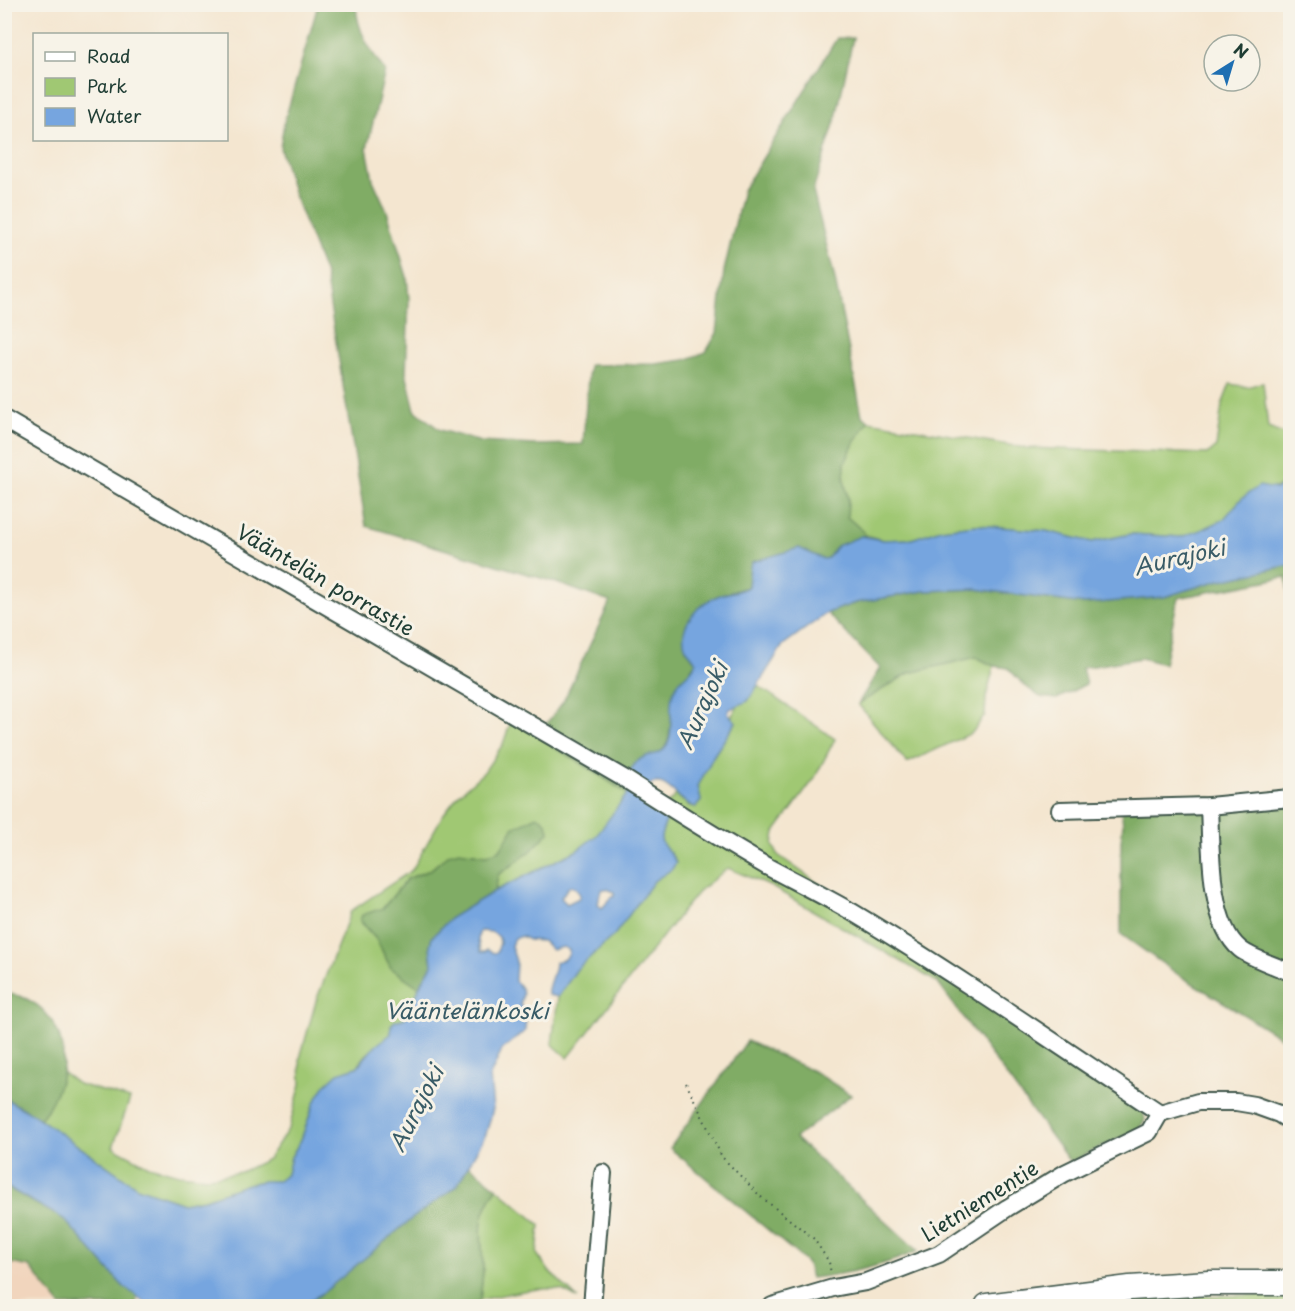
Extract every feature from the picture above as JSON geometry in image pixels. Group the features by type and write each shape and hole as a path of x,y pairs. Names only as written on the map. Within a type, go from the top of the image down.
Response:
{"highway":[{"path":"987,1306 1130,1288 1209,1283 1290,1282"}],"street":[{"name":"Vääntelän porrastie","path":"4,419 625,779 674,811 770,867 804,884 948,971 1160,1113"},
{"path":"1060,810 1209,806 1290,798"},
{"path":"1209,806 1213,890 1229,937 1240,950 1290,972"},
{"path":"1160,1113 1198,1101 1236,1102 1254,1105 1280,1114 1290,1121"},
{"name":"Lietniementie","path":"771,1306 833,1288 866,1282 939,1254 1007,1208 1065,1173 1149,1132 1160,1113"},
{"path":"592,1306 603,1173"}],"path":[{"path":"686,1083 722,1157 760,1196 814,1239 829,1262 833,1288"}],"shaded area":[{"path":"4,1262 30,1267 61,1306 5,1306"}],"green space":[{"path":"318,5 356,5 359,23 369,48 385,71 367,148 373,180 387,211 407,277 409,300 406,373 415,410 440,430 481,442 535,445 583,444 589,365 656,364 685,360 706,352 717,333 724,271 743,190 837,38 853,38 836,118 813,191 834,275 862,416 869,421 855,441 845,463 844,479 848,499 847,517 865,535 837,546 828,558 823,559 799,548 752,562 748,587 717,596 686,649 696,662 690,671 669,739 663,750 651,755 628,794 579,761 554,748 540,732 563,702 610,602 551,581 366,526 325,275 293,192 280,148 284,123"},
{"path":"1263,382 1268,428 1283,434 1290,431 1290,483 1242,498 1223,520 1181,537 1131,534 1092,542 1046,531 977,525 941,529 912,539 883,540 865,535 847,517 845,463 855,441 869,421 1026,448 1207,454 1216,447 1222,405 1230,384 1248,387"},
{"path":"1290,565 1290,606 1286,577 1178,598 1164,664 1141,658 1082,668 1086,684 1057,699 1040,697 1024,685 1008,668 994,666 976,657 909,673 858,704 880,668 827,613 855,603 924,591 976,589 1085,604 1164,597 1216,581"},
{"path":"976,657 994,666 986,697 985,715 972,733 907,763 858,704 909,673"},
{"path":"757,685 835,739 814,779 775,832 773,845 778,855 843,901 950,968 937,982 772,887 728,868 700,890 684,909 568,1058 552,1044 558,997 577,969 615,934 654,881 672,869 676,863 662,842 662,833 667,818 662,809 676,795 689,806 696,807 701,801 698,786 714,755 736,722 731,717 739,704 748,701"},
{"path":"512,718 628,794 598,835 576,851 495,891 498,875 514,864 514,828 500,850 486,855 449,854 430,870 407,879 383,908 362,924 376,939 391,968 419,987 417,995 408,1015 391,1025 391,1034 366,1055 357,1067 348,1070 314,1103 301,1140 291,1157 287,1175 278,1181 248,1184 205,1199 183,1203 137,1187 40,1119 47,1110 62,1072 78,1084 130,1099 113,1147 149,1166 179,1174 209,1177 241,1172 268,1159 289,1128 301,1084 300,1058 316,1001 351,911 412,870 443,815 459,794 484,772 503,744"},
{"path":"1197,795 1262,808 1290,806 1290,1043 1179,975 1121,934 1123,824 1121,807 1192,801"},
{"path":"537,816 546,822 549,832 530,852 498,875 495,891 452,917 432,937 430,945 432,965 419,987 391,968 376,939 360,920 362,915 383,908 407,879 430,870 449,854 459,851 486,855 500,850 513,828"},
{"path":"944,974 1143,1110 1145,1120 1139,1129 1070,1162 937,982"},
{"path":"5,994 19,996 42,1010 58,1032 62,1045 61,1079 54,1098 40,1119 5,1098"},
{"path":"747,1041 815,1072 851,1095 795,1138 918,1251 865,1269 811,1278 807,1264 798,1255 670,1148"},
{"path":"469,1165 497,1188 485,1209 481,1226 483,1271 480,1300 472,1306 312,1306 310,1301 323,1293 410,1220 457,1186"},
{"path":"4,1186 64,1219 123,1286 137,1296 136,1306 61,1306 30,1267 5,1262"},
{"path":"497,1188 540,1225 537,1254 549,1271 578,1299 561,1290 543,1289 520,1291 480,1300 483,1271 481,1226 485,1209"},
{"path":"1290,1295 1290,1304 1072,1306 1176,1296"}],"water":[{"path":"1290,483 1290,565 1216,581 1164,597 1085,604 976,589 924,591 855,603 827,613 783,645 748,701 730,709 728,713 736,722 714,755 698,786 701,801 696,807 684,801 661,783 649,785 667,818 662,833 662,842 676,863 672,869 654,881 615,934 577,969 558,997 548,995 548,988 555,962 565,959 569,950 563,947 552,950 543,941 529,940 521,936 513,940 511,946 516,961 515,981 522,991 520,1004 526,1016 525,1031 502,1050 490,1076 493,1109 486,1134 457,1186 410,1220 323,1293 300,1306 150,1306 123,1286 64,1219 5,1186 4,1098 34,1115 137,1187 183,1203 205,1199 248,1184 278,1181 287,1174 291,1157 301,1140 314,1103 325,1085 338,1073 357,1067 374,1047 391,1034 391,1025 405,1018 411,1011 419,987 432,965 430,945 432,937 452,917 495,891 576,851 597,835 630,790 628,780 633,766 646,756 661,752 667,745 671,732 671,702 674,690 696,662 685,646 685,630 688,622 698,608 712,598 748,587 752,562 799,548 823,559 828,558 837,546 861,536 883,540 912,539 941,529 977,525 1046,531 1092,542 1131,534 1181,537 1223,520 1242,498 1259,486 1276,489","holes":["570,886 576,888 580,895 579,898 567,904 561,898","603,889 614,892 602,908 598,905","480,931 492,932 499,937 497,952 487,950 481,952 478,942"]}],"water label":[{"name":"Aurajoki","path":"1179,556"},
{"name":"Aurajoki","path":"701,705"},
{"name":"Vääntelänkoski","path":"467,1009"},
{"name":"Aurajoki","path":"415,1108"}]}
